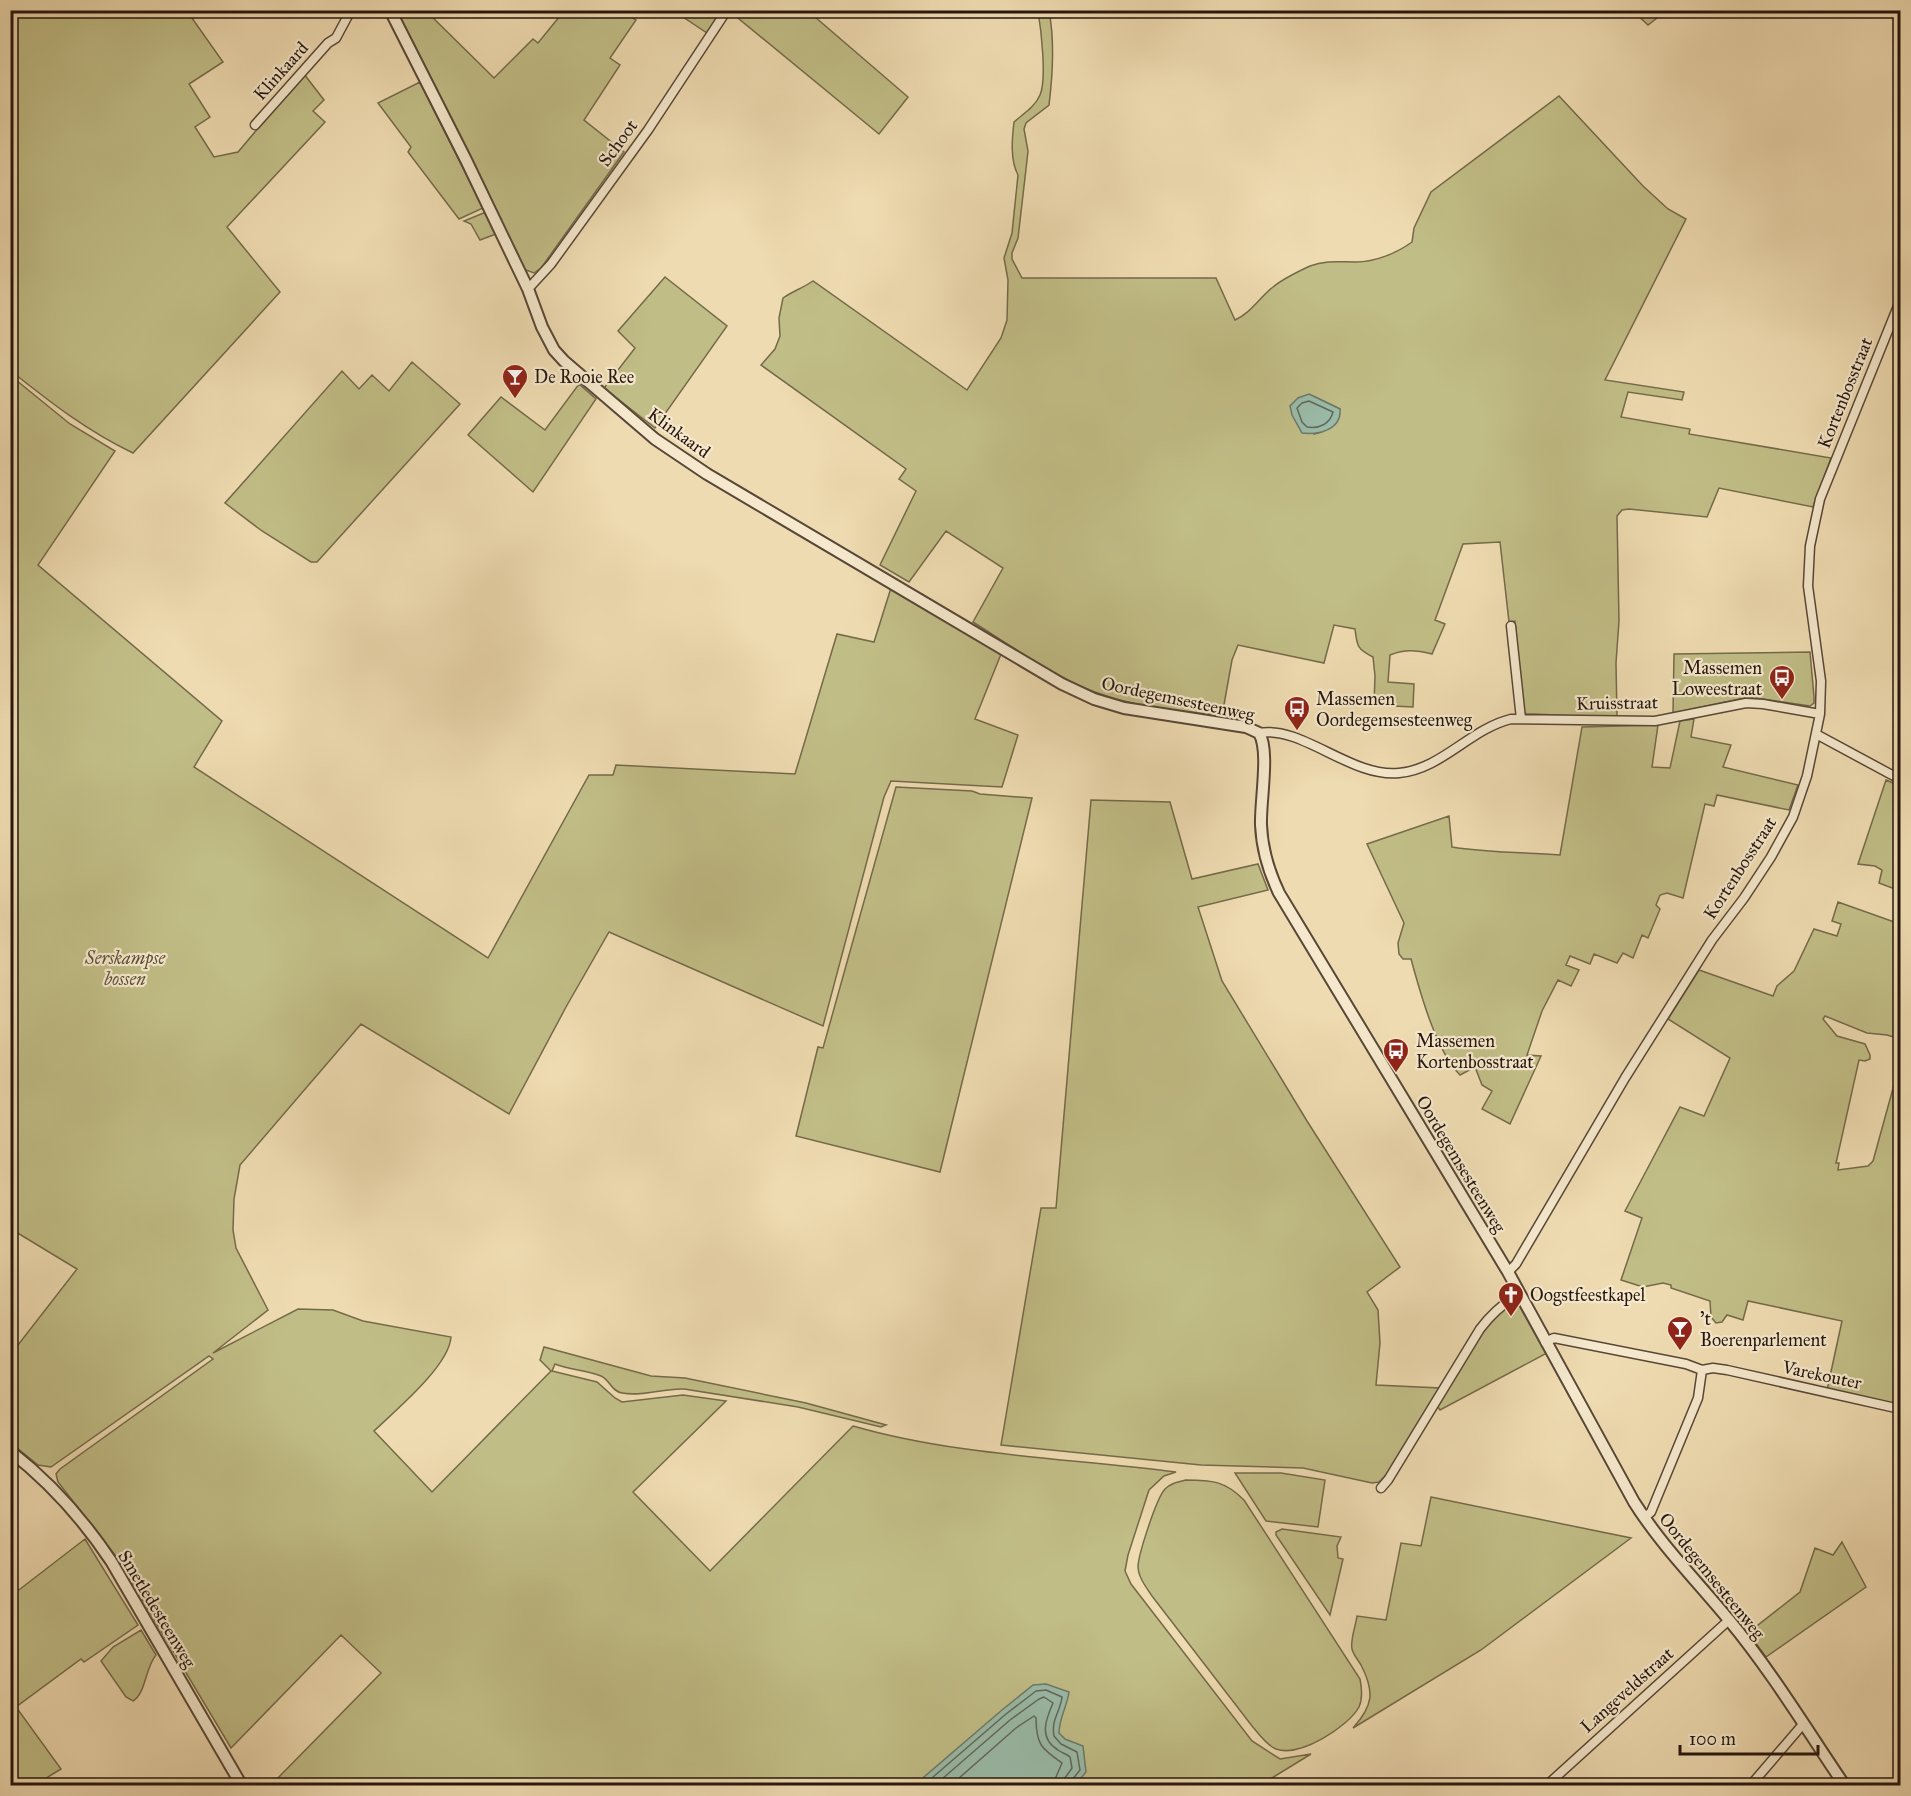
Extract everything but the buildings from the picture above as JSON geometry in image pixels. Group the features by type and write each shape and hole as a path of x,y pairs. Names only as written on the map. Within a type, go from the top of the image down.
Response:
{"street":[{"name":"Klinkaard","path":"255,125 328,43 336,38 351,10"},
{"name":"Klinkaard","path":"390,10 466,160 528,289 549,340 564,361 656,439 707,474 998,645"},
{"name":"Schoot","path":"528,289 551,264 648,130 727,10"},
{"name":"Kortenbosstraat","path":"1508,1272 1516,1264 1625,1078 1712,940 1771,857 1793,817 1808,776 1820,714 1821,681 1808,586 1810,546 1820,499 1900,301"},
{"path":"1511,626 1521,719"},
{"name":"Oordegemsesteenweg","path":"998,645 1062,684 1094,699 1124,708 1246,727 1258,733 1264,748 1261,829 1272,880 1360,1031 1508,1272 1644,1518 1761,1662 1845,1785"},
{"name":"Kruisstraat","path":"1258,733 1274,730 1357,766 1380,773 1399,773 1434,761 1491,725 1511,720 1655,720 1746,704 1762,704 1820,714"},
{"path":"1816,734 1900,778"},
{"path":"1381,1488 1485,1323 1501,1306 1519,1293"},
{"name":"Varekouter","path":"1545,1342 1554,1338 1686,1364 1702,1370 1720,1369 1900,1409"},
{"path":"1644,1518 1651,1512 1698,1398 1702,1370"},
{"name":"Smetledesteenweg","path":"10,1451 70,1506 92,1533 111,1561 242,1785"},
{"name":"Langeveldstraat","path":"1546,1785 1729,1620"},
{"path":"1750,1785 1803,1723"}],"green space":[{"path":"735,10 808,11 908,97 879,134 733,14"},
{"path":"10,11 187,11 223,62 189,84 210,117 195,127 214,157 238,152 304,74 324,100 313,111 325,122 227,227 280,292 133,453 84,426 11,371"},
{"path":"395,11 426,11 494,78 533,39 538,43 564,11 622,11 636,20 610,58 620,65 584,120 624,152 541,268 534,273 523,269"},
{"path":"674,11 721,11 707,33"},
{"path":"1038,11 1049,11 1053,46 1052,69 1049,105 1026,123 1024,129 1028,151 1018,238 1012,253 1012,259 1022,278 1216,278 1235,320 1246,313 1277,284 1310,266 1327,262 1378,259 1412,242 1414,228 1431,192 1559,96 1643,186 1668,209 1686,219 1605,380 1684,392 1682,400 1628,392 1621,417 1690,429 1689,434 1831,458 1813,507 1719,488 1707,517 1622,510 1617,516 1619,621 1616,663 1617,718 1526,714 1524,711 1515,621 1509,622 1500,542 1463,544 1435,620 1445,624 1432,654 1411,651 1390,655 1388,682 1414,684 1413,707 1374,705 1373,657 1359,646 1355,629 1334,625 1324,663 1238,645 1232,660 1222,716 1140,705 1092,691 1046,668 973,622 1003,568 946,531 909,582 880,565 916,491 899,479 906,469 761,365 775,349 780,336 779,318 783,298 813,281 967,390 1001,338 1007,320 1008,280 1004,258 1012,233 1018,175 1013,156 1013,129 1014,122 1035,103 1042,88 1043,54","holes":["1315,397 1340,409 1331,426 1314,434"]},
{"path":"1633,11 1666,11 1648,25"},
{"path":"420,82 483,208 459,219 408,152 411,147 378,103"},
{"path":"486,212 496,234 480,240 471,224 464,221"},
{"path":"665,277 727,326 655,428 604,388 635,348 618,331"},
{"path":"412,362 460,404 317,562 311,562 262,531 225,503 342,371 359,389 372,375 389,391"},
{"name":"Serskampse bossen","path":"11,376 70,424 115,451 38,565 222,721 194,767 488,958 589,775 613,775 616,765 795,774 837,634 874,642 891,588 1001,654 975,719 1018,735 1002,787 891,781 884,797 823,1026 609,932 509,1114 361,1024 240,1165 234,1199 233,1230 236,1248 268,1310 213,1353 298,1309 333,1310 363,1321 451,1337 448,1349 432,1374 374,1431 432,1492 551,1371 540,1360 544,1347 651,1376 685,1378 806,1403 886,1425 881,1427 798,1407 684,1389 638,1394 622,1393 615,1390 601,1376 555,1364 552,1371 597,1382 622,1402 683,1395 726,1401 633,1492 710,1571 853,1426 932,1444 973,1450 1176,1472 1164,1476 1149,1490 1128,1555 1125,1571 1131,1584 1252,1741 1280,1759 1311,1754 1259,1786 271,1785 381,1673 341,1635 231,1748 118,1559 58,1482 56,1474 213,1359 209,1356 51,1467 38,1465 11,1443 11,1354 77,1269 11,1229"},
{"path":"579,384 596,399 533,492 468,435 501,397 545,430"},
{"path":"1810,652 1814,703 1810,706 1749,697 1673,713 1674,654"},
{"path":"1694,719 1691,737 1731,745 1723,767 1798,785 1789,810 1717,795 1714,806 1705,804 1683,898 1667,893 1660,895 1656,905 1660,909 1648,938 1642,935 1633,958 1623,953 1617,963 1594,954 1590,964 1570,956 1566,965 1579,970 1571,986 1558,980 1542,1011 1527,1055 1541,1056 1510,1124 1482,1109 1492,1091 1482,1085 1475,1067 1460,1075 1443,1051 1430,1020 1411,959 1403,959 1399,954 1398,943 1404,923 1367,844 1449,816 1452,847 1560,855 1582,727 1658,725 1652,767 1670,768 1680,721"},
{"path":"1886,780 1900,786 1900,891 1879,883 1882,870 1875,866 1858,864"},
{"path":"896,787 972,791 980,794 1032,798 940,1172 796,1136 818,1047 823,1048"},
{"path":"1091,800 1170,802 1192,879 1258,864 1268,890 1198,907 1222,981 1307,1121 1400,1267 1367,1292 1378,1310 1380,1343 1376,1385 1440,1388 1387,1474 1379,1482 1372,1483 1303,1468 1201,1465 1001,1445 1041,1208 1056,1208"},
{"path":"1838,902 1900,924 1900,1039 1867,1033 1825,1016 1823,1019 1837,1036 1865,1044 1870,1055 1870,1059 1859,1060 1836,1163 1839,1163 1838,1170 1868,1166 1873,1161 1900,1063 1900,1406 1827,1390 1842,1321 1748,1301 1743,1320 1727,1315 1722,1322 1716,1323 1711,1317 1710,1301 1671,1288 1671,1285 1663,1283 1643,1287 1621,1280 1642,1218 1625,1211 1680,1107 1704,1116 1730,1058 1668,1019 1699,970 1773,996 1777,986 1794,971 1814,929 1837,936 1841,924 1832,921"},
{"path":"1515,1302 1518,1303 1547,1353 1440,1410 1436,1404 1471,1347 1493,1318"},
{"path":"1235,1473 1281,1473 1325,1480 1318,1527 1266,1521"},
{"path":"1186,1480 1203,1480 1224,1485 1244,1500 1360,1679 1362,1693 1359,1707 1345,1723 1322,1739 1286,1751 1269,1745 1252,1726 1143,1582 1138,1570 1139,1559 1157,1503 1167,1487"},
{"path":"1431,1497 1631,1538 1481,1650 1353,1728 1365,1713 1370,1698 1368,1683 1352,1649 1357,1616 1386,1620 1401,1543 1421,1546"},
{"path":"1282,1529 1341,1537 1337,1546 1338,1558 1343,1559 1330,1615 1276,1535 1276,1532"},
{"path":"85,1539 138,1625 84,1662 81,1659 16,1707 61,1769 35,1785 11,1785 11,1596"},
{"path":"1842,1542 1866,1587 1766,1657 1748,1633 1800,1592 1815,1548 1833,1555"},
{"path":"141,1630 156,1655 152,1660 141,1692 133,1701 126,1697 101,1661 113,1647"}],"water":[{"path":"1309,394 1340,409 1337,422 1328,430 1302,433 1292,415 1290,406 1298,398"},
{"path":"1046,1684 1069,1692 1059,1733 1065,1739 1083,1746 1086,1772 1076,1784 929,1785 924,1777 1033,1685"}],"place":[{"name":"De Rooie Ree","path":"515,400"},
{"name":"Massemen Loweestraat","path":"1782,701"},
{"name":"Massemen Oordegemsesteenweg","path":"1297,732"},
{"name":"Massemen Kortenbosstraat","path":"1396,1074"},
{"name":"Oogstfeestkapel","path":"1511,1318"},
{"name":"'t Boerenparlement","path":"1680,1352"}]}
